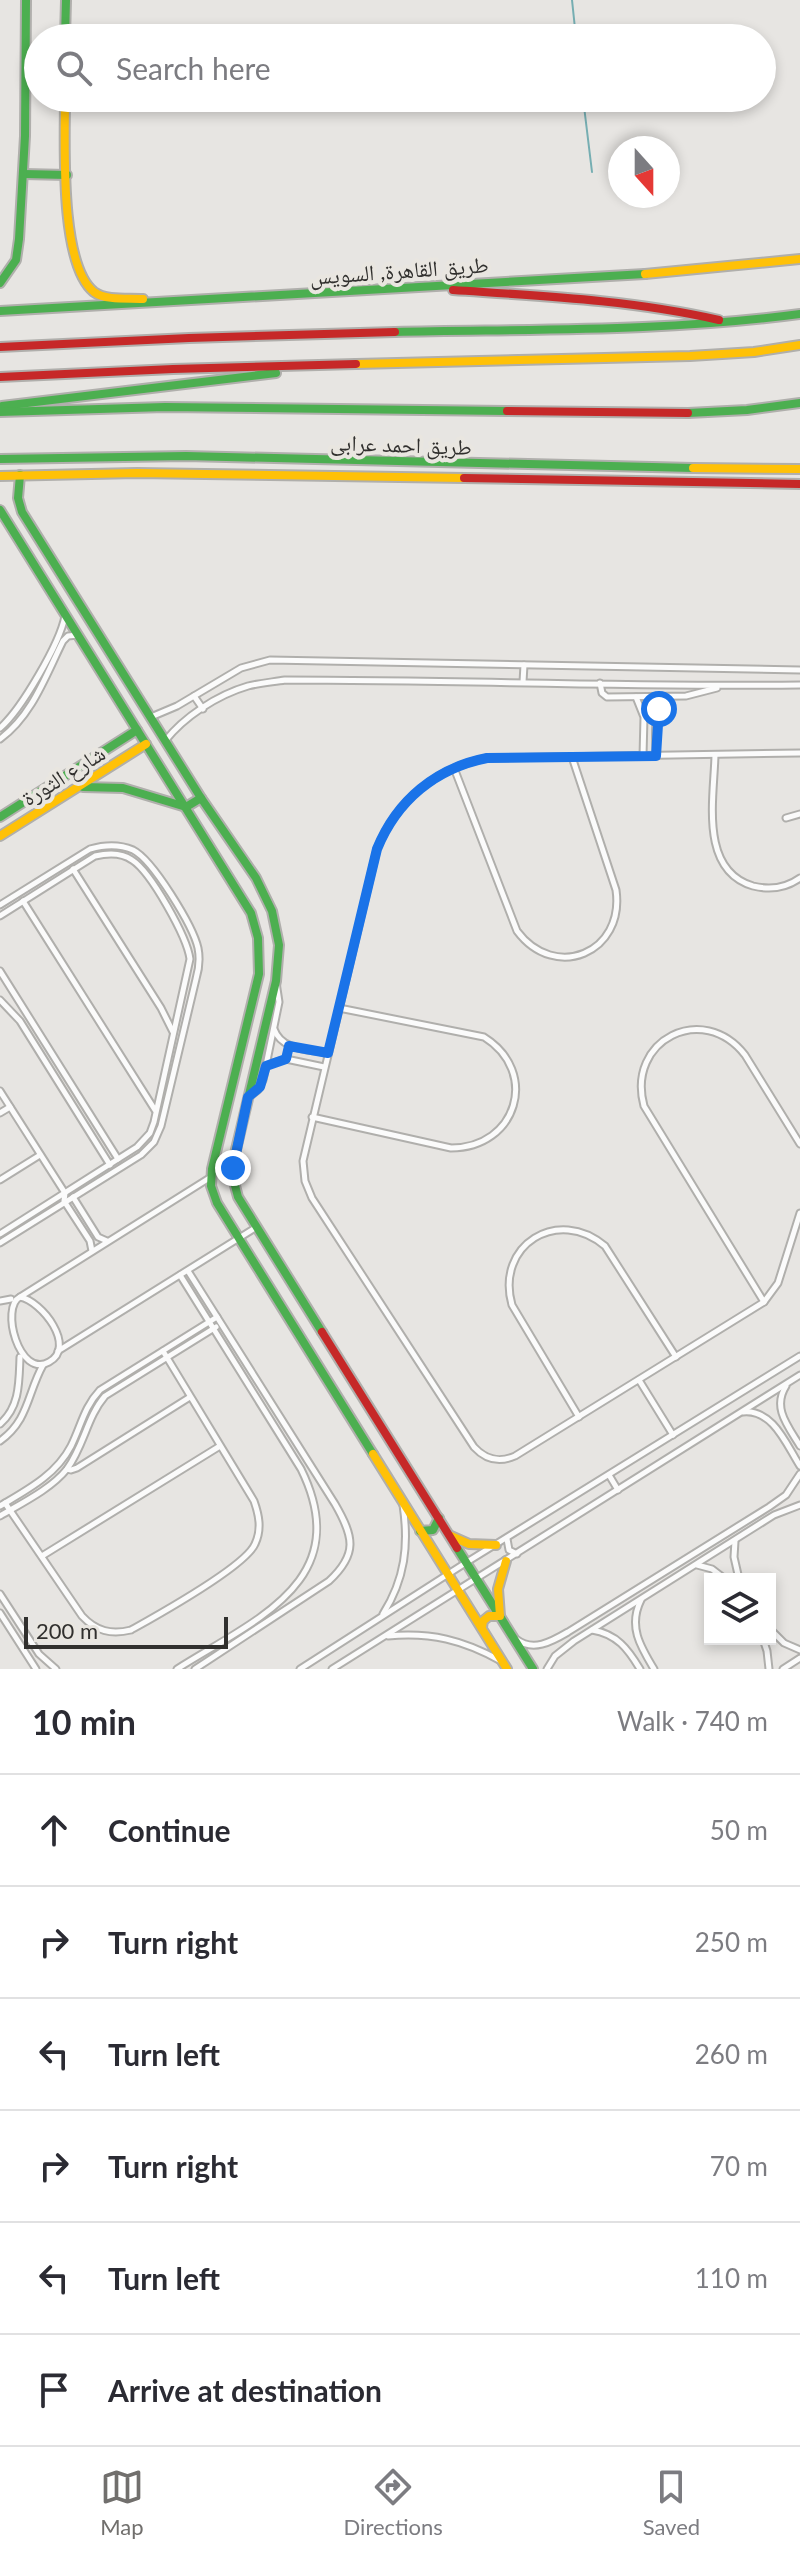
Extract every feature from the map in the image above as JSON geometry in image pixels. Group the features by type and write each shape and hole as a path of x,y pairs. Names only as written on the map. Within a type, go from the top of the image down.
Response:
{"main road":[{"path":"26,0 26,24"},
{"path":"65,24 66,0"},
{"path":"0,283 11,270 18,250 25,112"},
{"path":"65,112 71,245 76,264 87,285 100,295 155,302"},
{"path":"24,174 67,175"},
{"name":"طريق القاهرة, السويس","path":"0,311 706,270 800,259"},
{"path":"405,288 549,296 685,312 728,323"},
{"path":"0,347 154,339 728,323 800,314"},
{"path":"0,377 173,369 690,356 800,345"},
{"path":"0,409 319,366"},
{"path":"0,409 329,407 664,414 747,410 800,403"},
{"path":"176,458 176,474"},
{"name":"طريق احمد عرابى","path":"0,459 366,460 623,468 800,469"},
{"name":"طريق احمد عرابى","path":"0,476 176,474 800,484"},
{"path":"20,475 17,491 19,505 39,540 201,798 256,878 272,911 279,945 276,981 234,1158 233,1178 238,1197 533,1669"},
{"path":"0,510 247,904 257,931 259,974 211,1177 213,1194 238,1239 505,1666"},
{"path":"26,549 39,540"},
{"name":"شارع الثورة","path":"0,817 137,730"},
{"name":"شارع الثورة","path":"0,836 146,744"},
{"path":"79,787 138,789 186,807"},
{"path":"186,807 201,798"},
{"path":"236,1071 254,1073"},
{"path":"324,1377 341,1365"},
{"path":"420,1531 433,1530 439,1518"},
{"path":"450,1536 469,1544 496,1545"},
{"path":"500,1616 498,1589 506,1561"},
{"path":"482,1628 483,1621 489,1616 500,1616"}],"street":[{"path":"0,728 22,703 61,631 65,616"},
{"path":"0,739 24,717 63,641 72,635 79,635"},
{"path":"150,717 177,706 241,668 270,660 799,672"},
{"path":"523,682 524,665"},
{"path":"165,741 179,724 247,686 285,680 800,685"},
{"path":"600,683 602,693 607,697 695,695 726,686"},
{"path":"194,696 203,709"},
{"path":"636,696 644,717 643,756"},
{"path":"656,756 657,716 663,702 673,697"},
{"path":"644,717 657,716"},
{"path":"800,753 487,758 454,768 415,792 381,838 303,1161 309,1193 478,1451 495,1460 510,1458 764,1302 778,1283 800,1213"},
{"path":"715,755 714,842 722,864 739,880 761,888 784,886 800,878"},
{"path":"454,768 517,931 543,954 567,957 590,951 599,944 613,925 618,902 572,757"},
{"path":"786,818 800,814"},
{"path":"0,905 90,849 113,845 135,851 157,874 189,926 197,946 199,968 159,1134 148,1149 0,1243"},
{"path":"0,916 95,856 114,853 131,859 145,872 181,931 188,949 189,969 152,1128 142,1143 0,1234"},
{"path":"73,869 174,1033"},
{"path":"23,901 156,1112"},
{"path":"0,971 118,1159"},
{"path":"248,1097 260,1087 266,1066 279,998 276,981"},
{"path":"0,1000 20,1021 110,1165"},
{"path":"161,1008 179,1011"},
{"path":"312,1117 462,1148 481,1143 498,1132 514,1106 516,1086 511,1066 500,1049 484,1037 339,1008"},
{"path":"20,1021 28,1016"},
{"path":"274,1027 279,1039 289,1046 328,1053"},
{"path":"764,1302 644,1106 641,1086 649,1056 663,1041 681,1032 702,1030 722,1035 745,1055 800,1144"},
{"path":"286,1059 289,1046"},
{"path":"170,1050 179,1052"},
{"path":"266,1066 286,1059 324,1067"},
{"path":"167,1062 176,1063"},
{"path":"0,1091 65,1193 73,1198 98,1237 109,1241"},
{"path":"0,1113 10,1107"},
{"path":"142,1143 148,1149"},
{"path":"0,1180 40,1155"},
{"path":"0,1301 20,1297 211,1177"},
{"path":"65,1193 65,1203 90,1241 92,1251"},
{"path":"58,1351 255,1228"},
{"path":"579,1417 509,1295 509,1275 516,1256 539,1235 558,1229 578,1231 605,1246 676,1357"},
{"path":"188,1271 335,1504 350,1534 349,1555 345,1564 329,1581 195,1669"},
{"path":"177,1669 267,1613 288,1596 307,1570 316,1541 317,1510 301,1469 180,1275"},
{"path":"0,1441 20,1421 33,1383 43,1365 54,1359 58,1351 57,1337 49,1317 33,1302 20,1297"},
{"path":"4,1308 12,1299"},
{"path":"163,1351 254,1501 259,1521 256,1543 250,1553 233,1567 131,1630 109,1632 99,1629 82,1616 10,1510 3,1505 57,1466 71,1445 88,1405 100,1390 217,1317"},
{"path":"0,1516 53,1482 67,1469 93,1413 105,1396 221,1324"},
{"path":"11,1347 20,1356 43,1365"},
{"path":"0,1424 16,1401 20,1356"},
{"path":"300,1669 800,1356"},
{"path":"332,1669 797,1377 794,1369 784,1366"},
{"path":"639,1380 673,1435"},
{"path":"787,1383 779,1406 800,1446"},
{"path":"67,1469 77,1468 190,1397"},
{"path":"742,1412 764,1416 800,1466"},
{"path":"779,1433 789,1428"},
{"path":"42,1556 220,1446"},
{"path":"513,1637 521,1643 540,1645 568,1632 769,1507 786,1495 800,1474"},
{"path":"609,1475 618,1490"},
{"path":"380,1617 395,1592 405,1564 407,1544 403,1504"},
{"path":"547,1669 555,1656 574,1641 774,1515 800,1505"},
{"path":"769,1507 775,1509 774,1515"},
{"path":"508,1538 507,1547 517,1554"},
{"path":"735,1540 738,1573"},
{"path":"696,1565 717,1573"},
{"path":"0,1594 34,1646 56,1669"},
{"path":"288,1596 295,1605"},
{"path":"642,1598 634,1628 654,1669"},
{"path":"0,1613 36,1669"},
{"path":"591,1630 609,1635 625,1646 640,1669"},
{"path":"568,1632 568,1638 574,1641"},
{"path":"383,1637 413,1634 438,1636 470,1645 505,1666"},
{"path":"776,1636 800,1650"},
{"path":"222,1641 227,1649"},
{"path":"765,1645 769,1669"},
{"path":"24,1651 34,1646"},
{"path":"630,1653 641,1647"},
{"path":"783,1669 800,1658"}],"waterway":[{"path":"572,0 575,24"},
{"path":"585,112 592,172"}],"traffic: fast":[{"path":"26,0 26,24"},
{"path":"65,24 66,0"},
{"path":"0,283 16,260 25,112"},
{"path":"24,174 67,175"},
{"path":"0,311 645,274"},
{"path":"395,332 649,327 800,314"},
{"path":"2,406 276,373"},
{"path":"688,413 800,403"},
{"path":"0,412 165,407 507,411"},
{"path":"0,459 186,456 693,468"},
{"path":"20,475 18,498 22,512 201,798 256,878 272,911 279,945 276,981 234,1158 233,1178 238,1197 322,1332"},
{"path":"0,510 251,913 258,938 259,974 212,1169 211,1186 217,1203 373,1454"},
{"path":"0,817 137,730"},
{"path":"83,787 123,788 186,807 201,798"},
{"path":"420,1531 433,1530 439,1518"},
{"path":"457,1548 533,1669"}],"traffic: slow":[{"path":"65,112 69,230 83,277 99,295 143,299"},
{"path":"645,274 800,259"},
{"path":"356,364 690,356 800,345"},
{"path":"693,468 800,469"},
{"path":"0,476 137,473 464,478"},
{"path":"0,836 146,744"},
{"path":"373,1454 507,1669"},
{"path":"451,1536 469,1544 496,1545"},
{"path":"482,1627 489,1616 500,1616 498,1589 506,1561"}],"traffic: jam":[{"path":"453,290 620,303 719,320"},
{"path":"0,347 395,332"},
{"path":"0,377 356,364"},
{"path":"507,411 688,413"},
{"path":"464,478 800,484"},
{"path":"322,1332 457,1548"}],"route":[{"path":"233,1168 248,1097 260,1087 266,1066 286,1059 289,1046 328,1053 377,849 387,828 407,800 444,772 487,758 656,756 659,709"}]}
